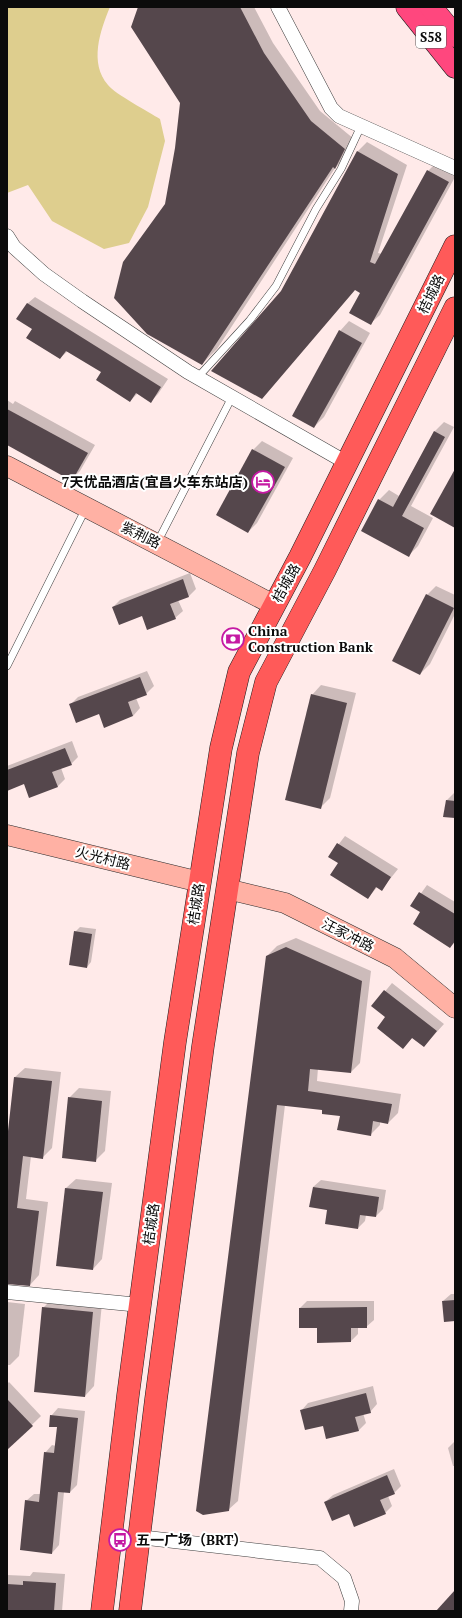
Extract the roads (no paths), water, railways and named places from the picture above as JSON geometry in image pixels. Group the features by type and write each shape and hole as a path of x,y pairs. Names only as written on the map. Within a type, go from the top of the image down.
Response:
{"highway":[{"name":"S58","path":"407,7 455,67"},
{"name":"S58","path":"431,7 455,36"}],"main road":[{"name":"桔城路","path":"102,1611 140,1305 175,1042 221,748 239,672 300,557 455,246"},
{"name":"桔城路","path":"130,1611 202,1054 248,753 266,682 325,570 455,308"}],"street":[{"path":"278,7 331,108 339,116 455,168"},
{"path":"7,236 14,247 44,274 198,377 347,463"},
{"name":"紫荆路","path":"7,466 274,605"},
{"name":"火光村路","path":"7,835 200,882"},
{"name":"汪家冲路","path":"227,889 285,903 395,958 455,1008"},
{"path":"7,1292 140,1305"},
{"path":"139,1537 320,1558 344,1578 352,1601 351,1611"}],"lane":[{"path":"198,377 250,320 276,286 316,209 341,169 361,126"},
{"path":"157,543 232,397"},
{"path":"7,666 87,508"}],"place":[{"name":"7天优品酒店(宜昌火车东站店)","path":"263,482"},
{"name":"China Construction Bank","path":"233,639"},
{"name":"五一广场（BRT）","path":"120,1540"}]}
